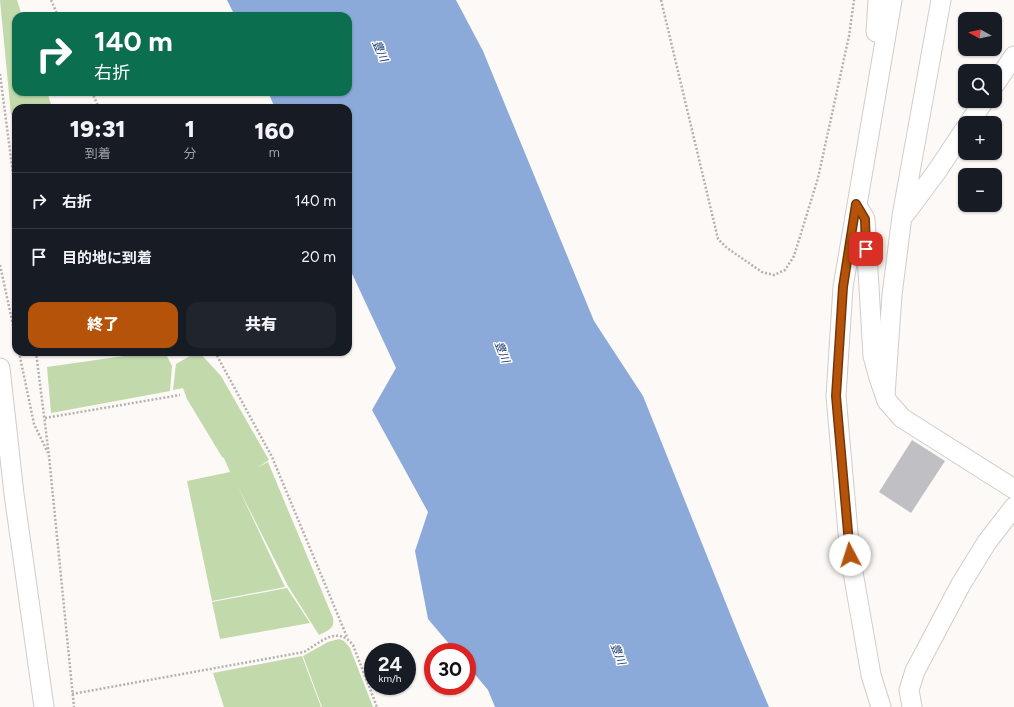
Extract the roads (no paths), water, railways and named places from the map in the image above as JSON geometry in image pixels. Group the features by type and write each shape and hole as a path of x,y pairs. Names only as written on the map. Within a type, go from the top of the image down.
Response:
{"street":[{"path":"878,0 876,40 880,67"},
{"path":"881,707 871,675 850,555 836,396 843,287 892,0"},
{"path":"885,395 892,295 902,216 941,0"},
{"path":"1002,74 1014,56"},
{"path":"902,216 937,171 958,140"},
{"path":"856,204 865,219 873,356 885,395 902,418 1014,489"},
{"path":"0,368 14,494 44,707"},
{"path":"912,707 909,690 916,671 960,584 987,542 1014,507"}],"water":[{"name":"豊川","path":"227,0 456,0 483,51 594,321 643,396 769,707 495,707 488,690 476,676 476,643 448,643 428,619 415,551 428,512 372,410 396,368 352,274 352,104 273,104 270,96 352,96 352,12 233,12"}]}
